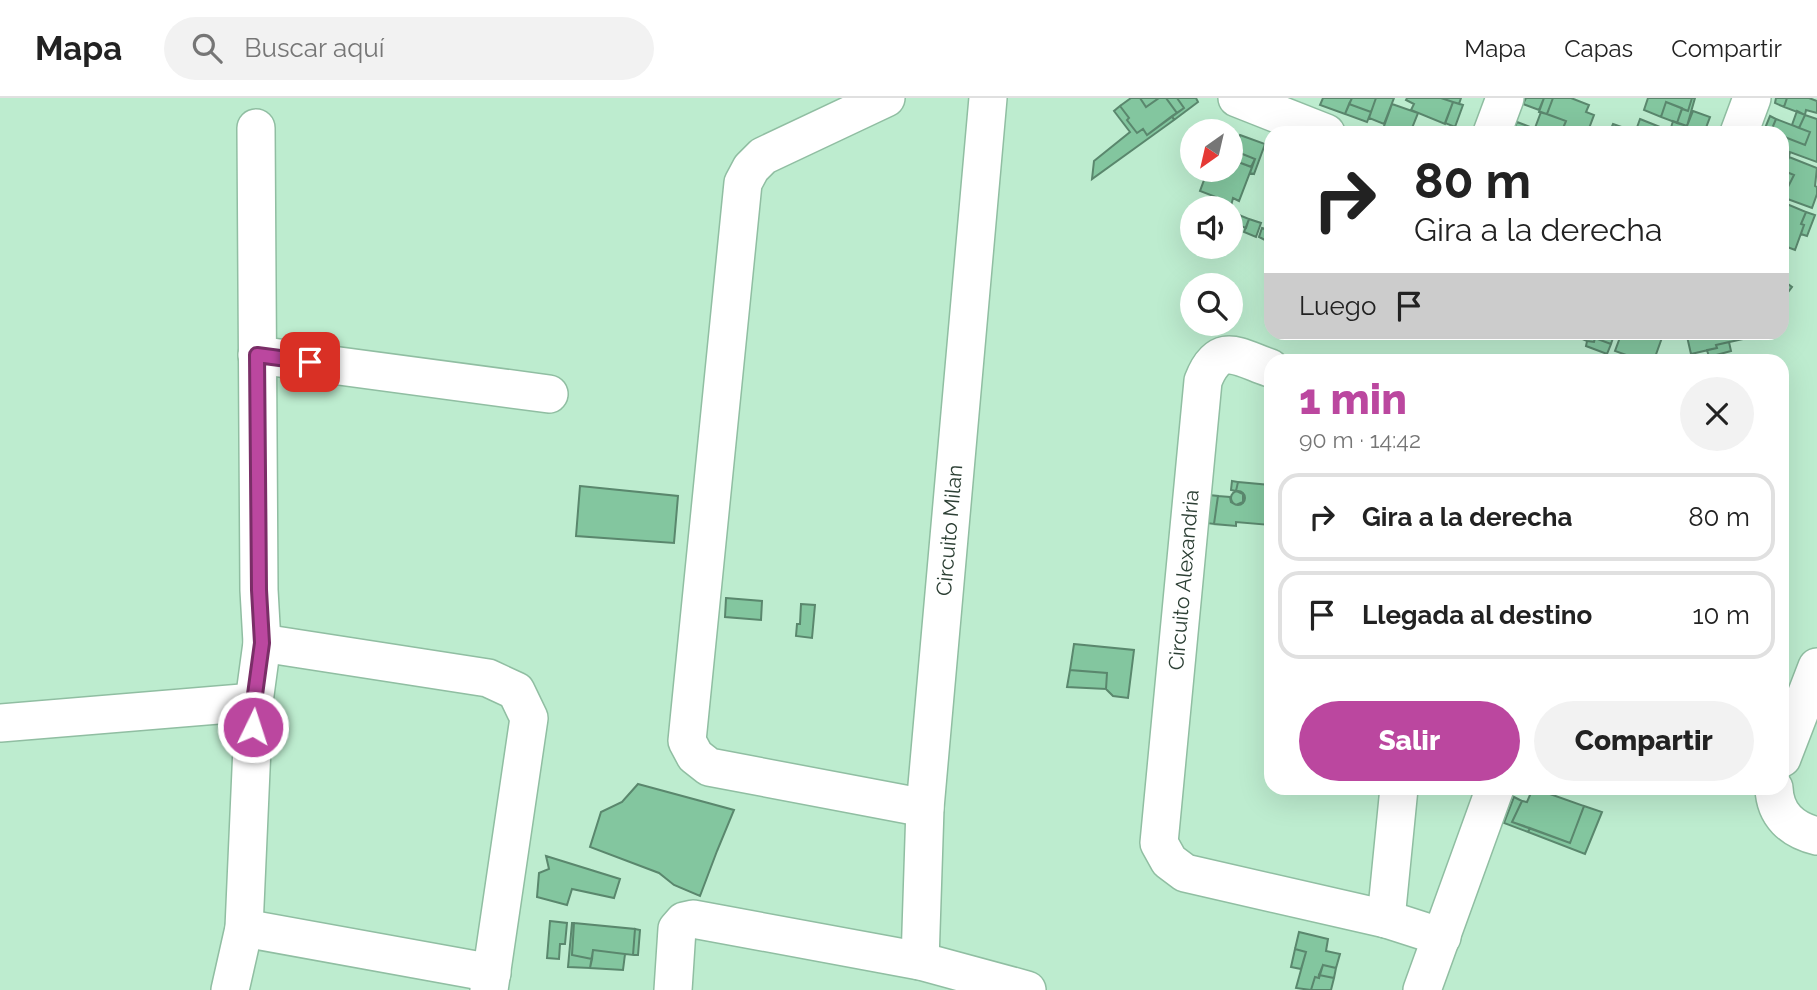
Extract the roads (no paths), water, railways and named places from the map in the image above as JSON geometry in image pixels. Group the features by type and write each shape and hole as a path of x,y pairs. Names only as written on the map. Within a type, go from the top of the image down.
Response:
{"street":[{"path":"886,98 763,156 751,168 743,183 687,741 695,757 709,767 925,808"},
{"name":"Circuito Milan","path":"920,961 925,808 988,98"},
{"path":"1237,98 1308,126"},
{"path":"1495,126 1505,98"},
{"path":"1742,126 1752,98"},
{"path":"230,990 244,928 254,702 262,643 259,590 256,128"},
{"name":"Circuito Alexandria","path":"1264,366 1232,354 1219,357 1209,366 1203,381 1159,843 1169,861 1185,873 1385,919"},
{"path":"257,355 549,394"},
{"path":"244,928 491,981 528,718 516,691 488,678 262,643"},
{"path":"1789,740 1817,667"},
{"path":"0,723 254,702"},
{"path":"1398,795 1385,919 1442,937"},
{"path":"1422,990 1493,795"},
{"path":"1775,795 1777,808 1787,821 1802,833 1817,836"},
{"path":"673,990 677,929 684,921 693,919 920,961 1027,990"}]}
